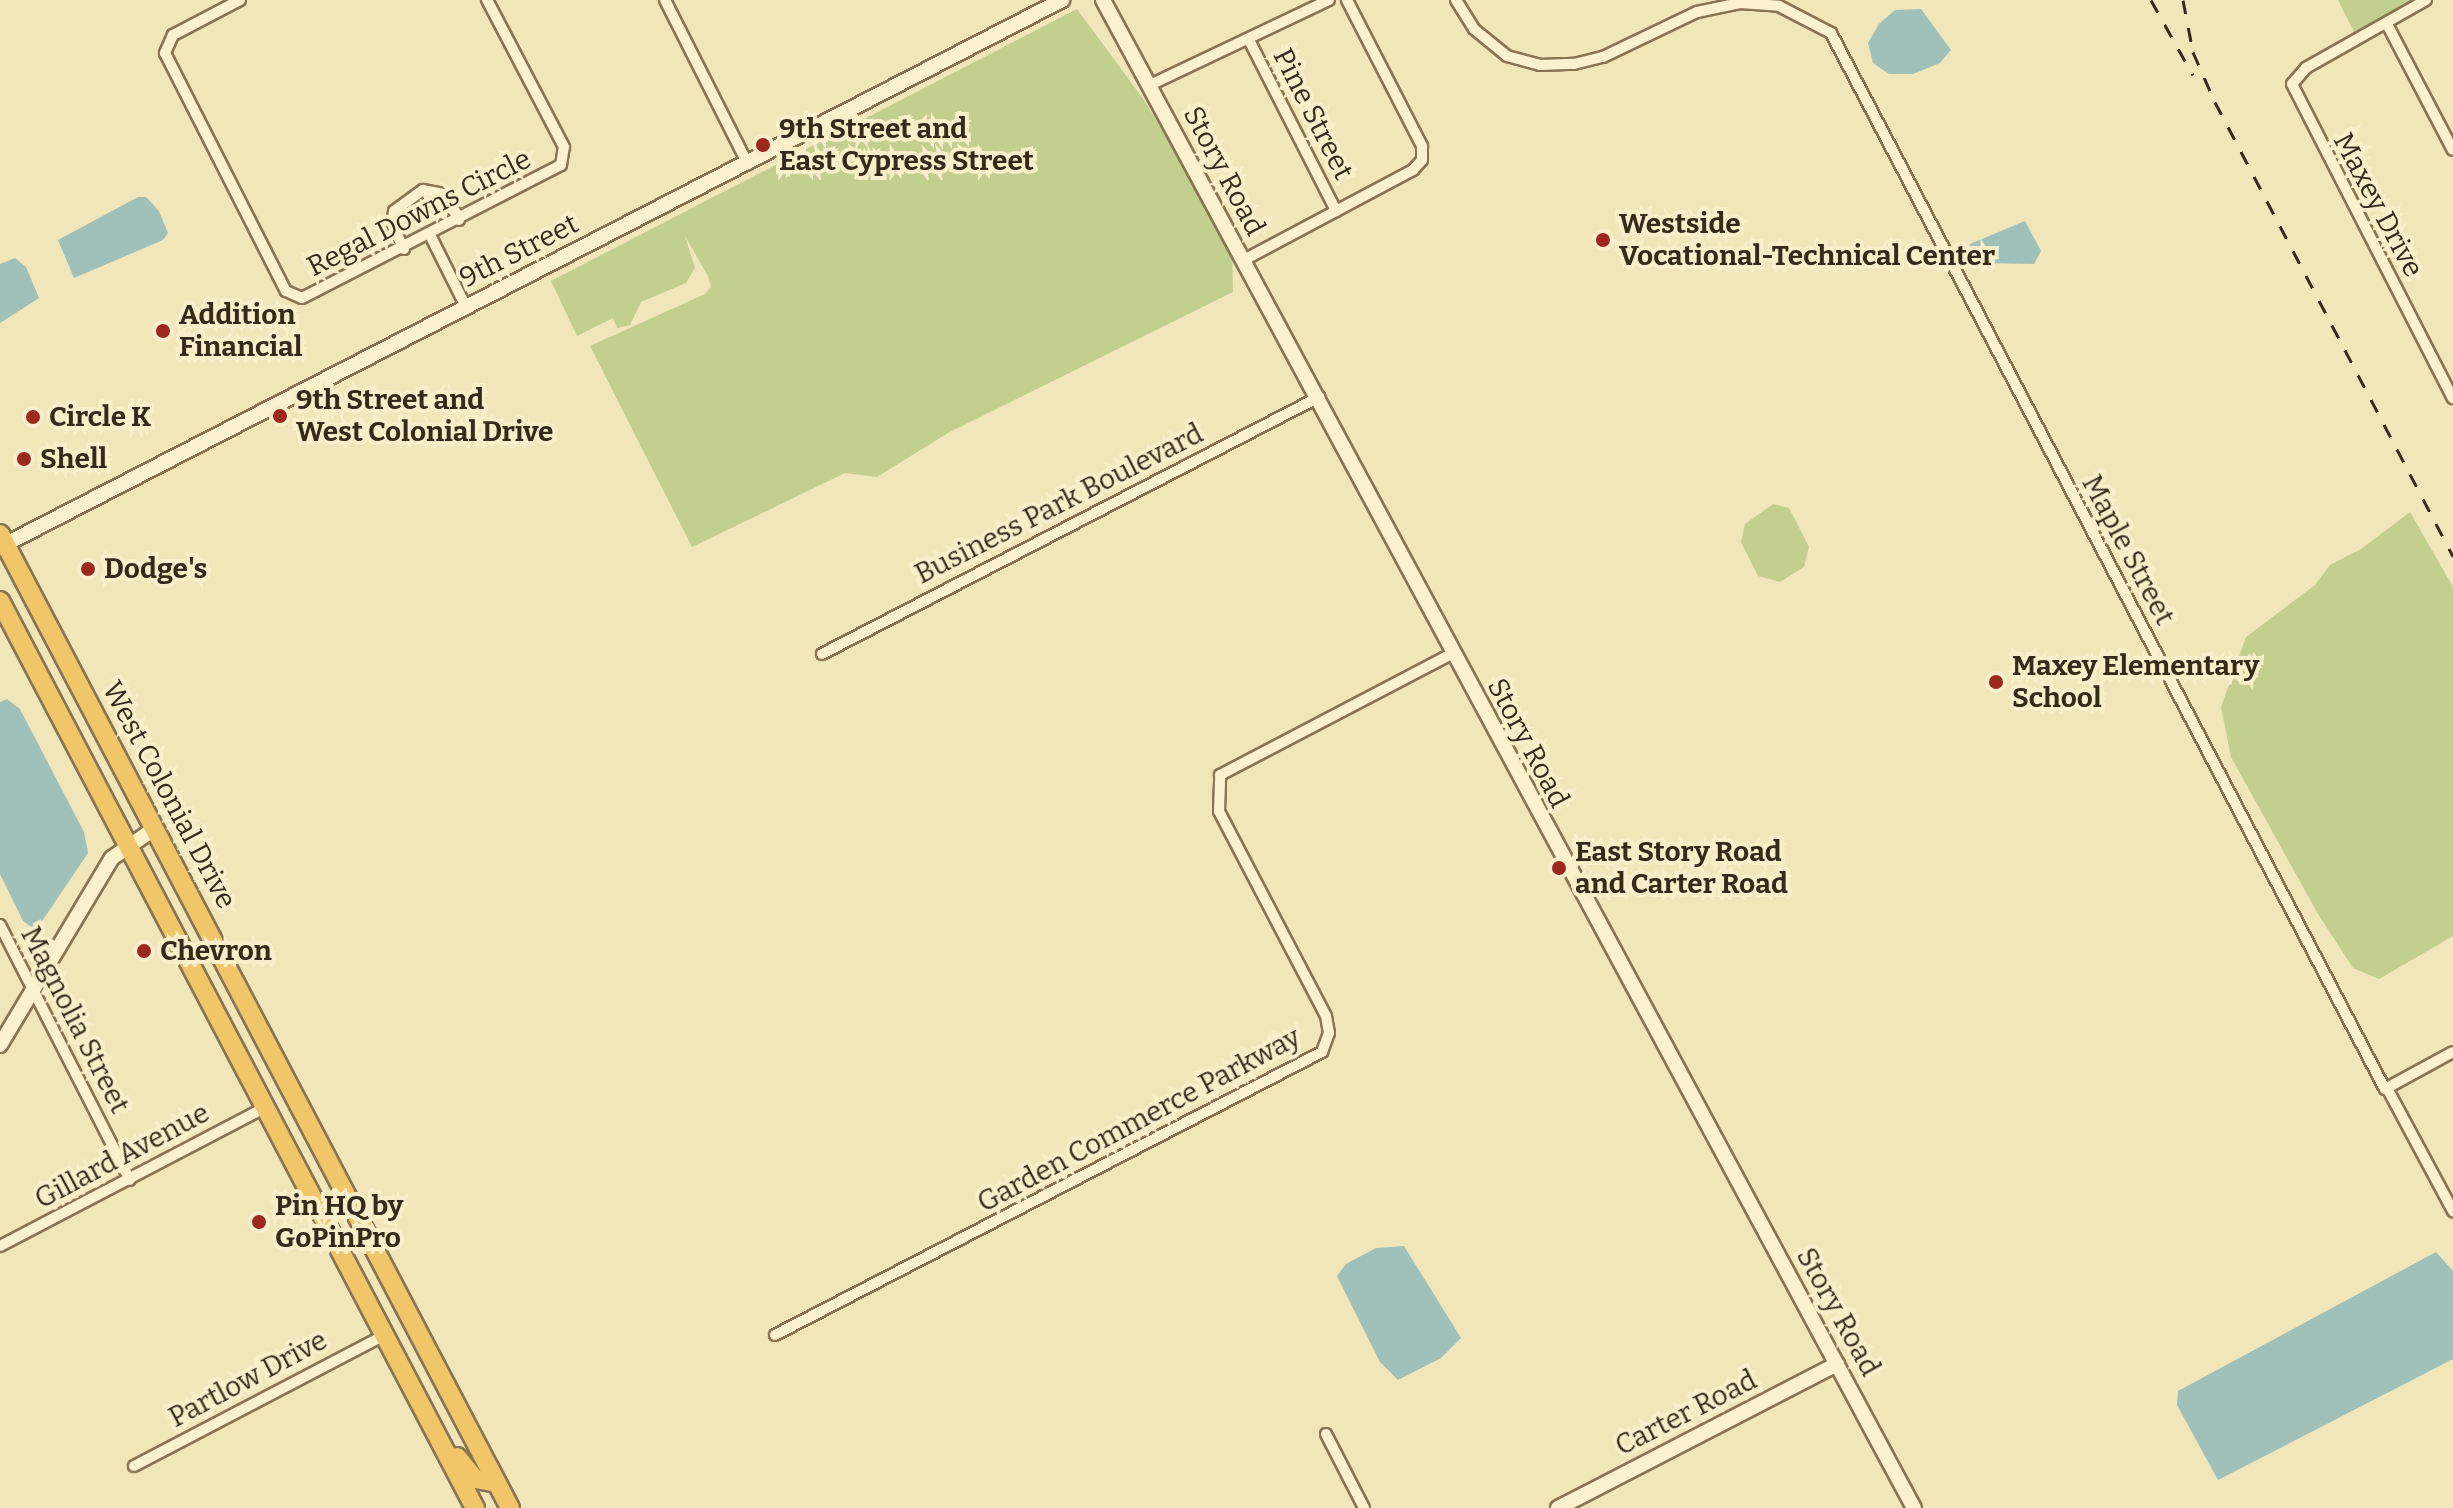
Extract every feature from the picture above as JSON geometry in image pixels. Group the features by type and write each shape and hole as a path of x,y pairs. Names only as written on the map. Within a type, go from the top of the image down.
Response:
{"highway":[{"name":"West Colonial Drive","path":"2,542 510,1508"},
{"path":"0,601 475,1508"},
{"path":"266,1107 291,1116 343,1192"},
{"path":"435,1430 475,1479 497,1483"}],"street":[{"name":"Regal Downs Circle","path":"240,0 217,5 173,35 167,61 286,291 294,297 313,296 556,170 564,157 487,0"},
{"path":"665,0 748,164"},
{"name":"9th Street","path":"2,542 748,164 1062,0"},
{"name":"Story Road","path":"1103,0 1242,261 1319,397 1451,654 1914,1508"},
{"path":"1150,85 1329,0"},
{"path":"1242,261 1413,170 1422,160 1422,146 1347,0"},
{"name":"Maple Street","path":"1456,0 1474,29 1507,56 1540,65 1603,57 1697,12 1740,3 1779,6 1831,33 2453,1211"},
{"path":"2426,0 2387,24 2453,150"},
{"name":"Maxey Drive","path":"2387,24 2296,75 2293,95 2453,398"},
{"name":"Pine Street","path":"1249,40 1336,211"},
{"path":"404,249 392,224 394,211 423,190 444,194 459,220"},
{"path":"430,235 466,307"},
{"name":"Business Park Boulevard","path":"822,654 1319,397"},
{"name":"Garden Commerce Parkway","path":"775,1335 1322,1052 1329,1033 1326,1016 1219,811 1220,775 1451,654"},
{"path":"0,1045 112,858 154,829"},
{"name":"Magnolia Street","path":"0,925 130,1180"},
{"path":"2386,1088 2453,1052"},
{"name":"Gillard Avenue","path":"0,1246 266,1107"},
{"name":"Partlow Drive","path":"134,1466 385,1335"},
{"name":"Carter Road","path":"1558,1508 1837,1364"},
{"path":"1326,1434 1364,1508"}],"green space":[{"path":"2338,0 2410,0 2356,36"},
{"path":"1077,9 1144,100 1232,246 1233,292 948,433 877,477 845,473 692,547 590,346 705,294 711,287 708,276 685,236 695,268 686,283 641,302 630,325 617,328 613,318 577,336 551,281"},
{"path":"1773,504 1789,508 1809,547 1804,567 1780,582 1758,576 1741,542 1745,524"},
{"path":"2410,512 2453,587 2453,936 2379,979 2353,968 2318,914 2231,757 2221,707 2246,637 2315,585 2330,565 2361,549"}],"water":[{"path":"1921,9 1951,50 1940,63 1913,74 1889,74 1873,63 1868,43 1879,24 1895,10"},
{"path":"138,197 146,197 159,211 168,233 163,240 74,278 58,240"},
{"path":"2025,221 2041,251 2034,264 1981,263 1971,251 1970,244"},
{"path":"15,258 26,267 39,298 0,323 0,264"},
{"path":"7,699 20,709 84,832 88,853 36,930 23,921 0,874 0,702"},
{"path":"1404,1246 1461,1338 1441,1358 1398,1380 1380,1362 1337,1276 1346,1264 1376,1248"},
{"path":"2436,1252 2453,1271 2453,1359 2218,1480 2177,1405 2178,1391"}],"railway":[{"path":"2151,0 2193,75"},
{"path":"2183,0 2193,52 2215,102 2453,556"}],"place":[{"name":"9th Street and East Cypress Street","path":"763,145"},
{"name":"Westside Vocational-Technical Center","path":"1603,240"},
{"name":"Addition Financial","path":"163,331"},
{"name":"9th Street and West Colonial Drive","path":"280,416"},
{"name":"Circle K","path":"33,417"},
{"name":"Shell","path":"24,459"},
{"name":"Dodge's","path":"88,569"},
{"name":"Maxey Elementary School","path":"1996,682"},
{"name":"East Story Road and Carter Road","path":"1559,868"},
{"name":"Chevron","path":"144,951"},
{"name":"Pin HQ by GoPinPro","path":"259,1222"}]}
